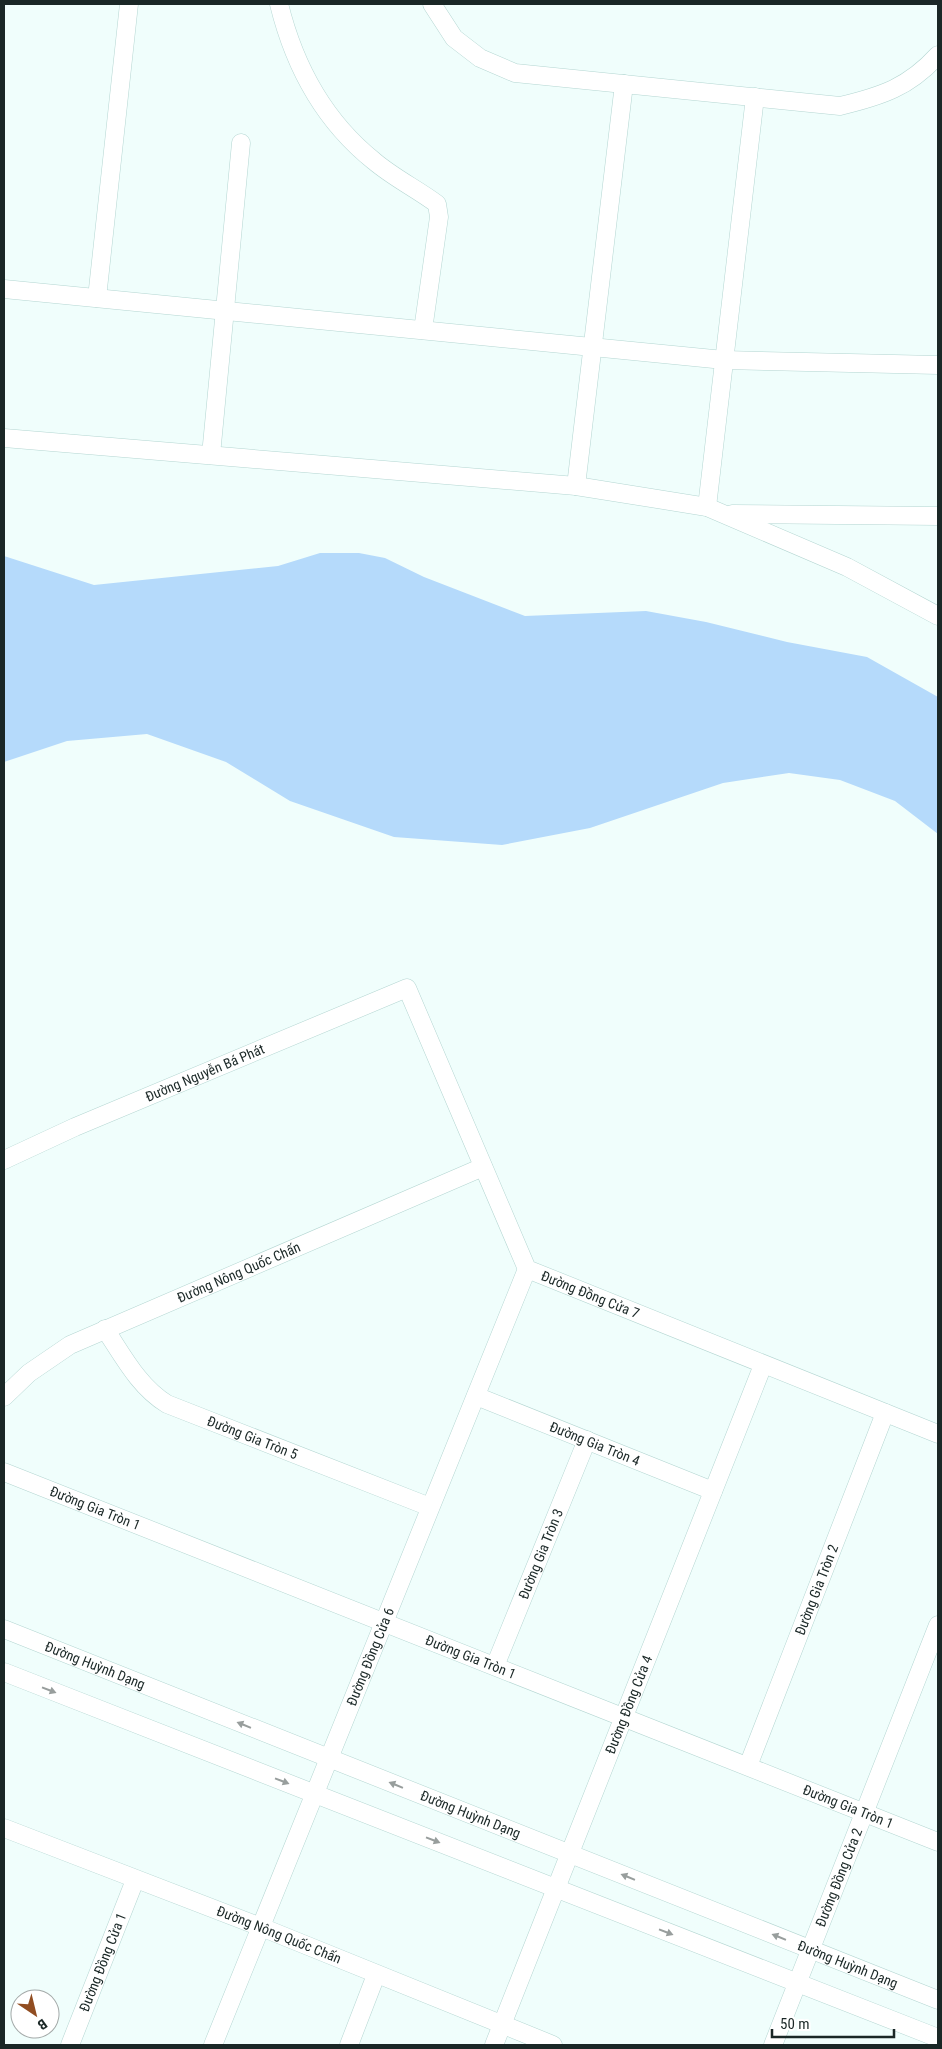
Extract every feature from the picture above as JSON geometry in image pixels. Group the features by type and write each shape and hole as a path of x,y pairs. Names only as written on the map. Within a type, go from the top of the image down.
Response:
{"street":[{"path":"97,298 128,4"},
{"path":"279,4 287,36 301,70 343,132 373,161 437,204 439,217 423,330"},
{"path":"432,4 454,38 480,58 514,73 840,106 876,98 912,79 938,55"},
{"path":"576,486 624,84"},
{"path":"707,507 755,97"},
{"path":"210,455 241,143"},
{"path":"4,289 724,360 938,365"},
{"path":"4,438 576,486 707,507 847,567 938,616"},
{"path":"724,514 938,516"},
{"name":"Đường Nguyễn Bá Phát","path":"4,1160 74,1127 407,988"},
{"name":"Đường Đồng Cửa 7","path":"407,988 527,1269 938,1434"},
{"name":"Đường Nông Quốc Chấn","path":"4,1397 29,1373 70,1345 483,1167"},
{"name":"Đường Đồng Cửa 6","path":"213,2045 527,1269"},
{"name":"Đường Gia Tròn 5","path":"105,1329 152,1395 167,1404 430,1507"},
{"name":"Đường Đồng Cửa 4","path":"494,2045 763,1364"},
{"name":"Đường Gia Tròn 4","path":"476,1396 714,1491"},
{"name":"Đường Gia Tròn 2","path":"748,1766 885,1413"},
{"name":"Đường Gia Tròn 3","path":"495,1666 587,1440"},
{"name":"Đường Gia Tròn 1","path":"4,1472 864,1811 938,1842"},
{"name":"Đường Đồng Cửa 2","path":"772,2045 938,1625"},
{"name":"Đường Huỳnh Dạng","path":"4,1629 938,2000"},
{"path":"4,1672 938,2038"},
{"name":"Đường Nông Quốc Chấn","path":"4,1828 261,1927 553,2045"},
{"name":"Đường Đồng Cửa 1","path":"70,2045 135,1880"},
{"path":"349,2045 376,1975"}],"water":[{"path":"320,553 359,553 385,558 424,577 525,616 646,611 706,622 787,642 867,657 938,697 938,834 895,801 840,780 789,773 723,783 590,828 502,845 394,837 290,801 226,762 147,734 67,741 4,762 4,556 94,585 278,566"}]}
